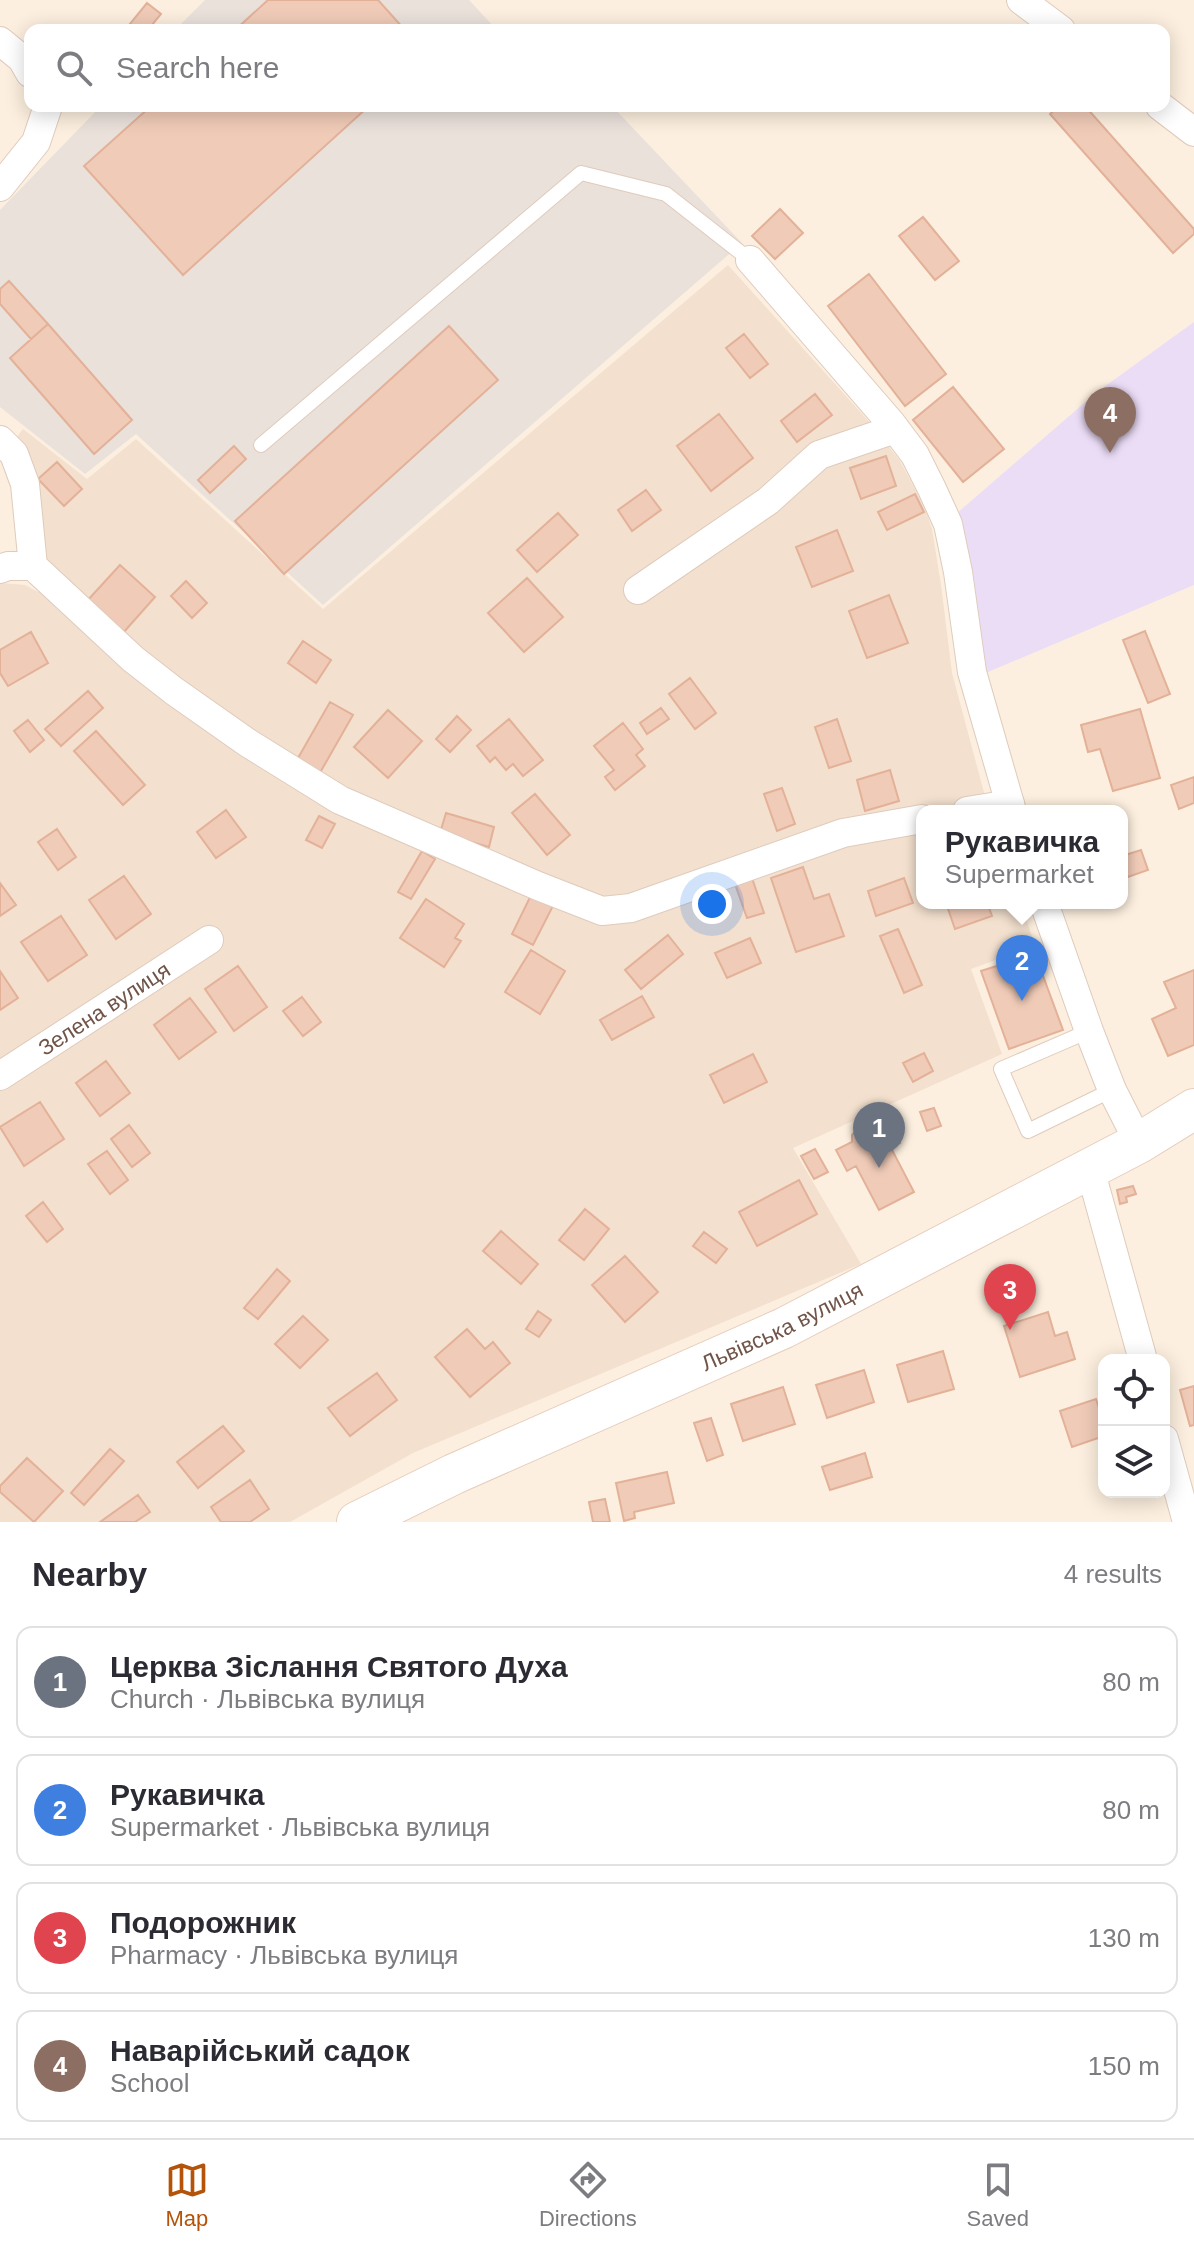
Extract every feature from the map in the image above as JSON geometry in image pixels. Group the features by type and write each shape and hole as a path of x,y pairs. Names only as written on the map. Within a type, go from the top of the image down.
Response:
{"main road":[{"name":"Львівська вулиця","path":"357,1522 454,1474 784,1328 1139,1143 1194,1109"}],"street":[{"path":"1021,0 1053,24"},
{"path":"0,41 24,62"},
{"path":"0,187 36,142 46,112"},
{"path":"1168,112 1194,132"},
{"path":"750,260 915,455 948,524 972,672 1010,805"},
{"path":"638,590 768,501 819,455 895,429"},
{"path":"0,440 14,454 25,484 33,566 133,659 248,743 340,800 538,886 602,911 631,908 843,833 916,820"},
{"path":"0,569 33,566"},
{"path":"1046,909 1112,1090 1139,1143"},
{"name":"Зелена вулиця","path":"0,1076 209,940"},
{"path":"1090,1169 1141,1354"},
{"path":"1170,1461 1187,1522"}],"lane":[{"path":"261,445 581,173 666,194 750,260"},
{"path":"1089,1031 1001,1069 1028,1131 1112,1090"}],"shaded area":[{"path":"205,0 469,0 491,24 181,24"},
{"path":"95,112 618,112 742,243 323,605 136,434 85,474 0,407 0,210"},
{"path":"728,265 872,425 900,461 925,508 932,529 952,673 987,805 916,805 916,909 1023,909 1035,946 971,969 1002,1054 793,1148 861,1264 413,1453 290,1522 0,1522 0,583 25,585 38,592 53,576 38,560 12,443 23,429 87,479 136,439 323,609"},
{"path":"1194,322 1194,585 981,675 956,514 1097,392"}],"building":[{"path":"268,0 378,0 400,24 242,24"},
{"path":"147,3 161,14 153,24 130,24"},
{"path":"144,112 362,112 183,275 84,166"},
{"path":"1090,112 1194,229 1194,234 1173,253 1050,114"},
{"path":"780,209 803,233 775,259 752,236"},
{"path":"923,217 959,261 935,280 899,236"},
{"path":"869,274 946,374 905,406 828,306"},
{"path":"9,281 48,324 31,339 0,304 0,289"},
{"path":"48,324 132,420 94,454 10,358"},
{"path":"449,326 498,380 284,574 235,521"},
{"path":"744,334 768,364 750,378 726,348"},
{"path":"953,387 1004,449 963,482 913,420"},
{"path":"815,394 832,415 797,442 781,421"},
{"path":"719,414 753,458 711,491 677,446"},
{"path":"234,446 246,459 210,493 198,480"},
{"path":"886,456 896,486 861,499 850,468"},
{"path":"57,462 82,489 64,506 38,479"},
{"path":"646,490 661,510 632,531 618,510"},
{"path":"915,494 924,512 887,530 878,512"},
{"path":"558,513 578,535 537,572 517,550"},
{"path":"837,530 853,571 812,587 796,547"},
{"path":"120,565 155,597 123,633 87,601"},
{"path":"527,578 563,617 524,652 488,613"},
{"path":"186,581 207,603 192,618 171,596"},
{"path":"889,595 908,643 867,658 849,611"},
{"path":"1145,631 1170,694 1148,703 1123,640"},
{"path":"31,632 48,663 8,686 0,673 0,650"},
{"path":"303,641 331,660 316,683 288,663"},
{"path":"690,678 716,713 695,729 669,694"},
{"path":"88,691 103,708 61,746 45,729"},
{"path":"330,702 353,715 317,778 294,765"},
{"path":"661,708 669,719 647,734 640,723"},
{"path":"1140,709 1160,778 1113,791 1100,749 1088,752 1081,725"},
{"path":"388,710 422,741 388,778 354,747"},
{"path":"457,716 471,730 450,752 436,739"},
{"path":"509,719 543,760 523,776 513,764 506,770 495,757 490,762 477,746"},
{"path":"837,719 851,761 829,768 815,727"},
{"path":"28,720 44,740 30,752 14,731"},
{"path":"623,723 643,749 636,755 645,766 615,790 605,777 614,770 594,746"},
{"path":"96,731 145,785 123,805 74,751"},
{"path":"890,770 899,801 865,811 857,780"},
{"path":"1194,777 1194,803 1179,809 1171,785"},
{"path":"782,788 795,824 777,831 764,794"},
{"path":"535,794 570,835 547,855 512,813"},
{"path":"226,810 246,837 216,858 197,832"},
{"path":"446,813 494,827 489,847 440,833"},
{"path":"319,816 335,824 322,848 306,840"},
{"path":"57,829 76,857 58,870 38,842"},
{"path":"1141,850 1148,870 1128,877 1128,854"},
{"path":"422,851 435,859 411,899 398,892"},
{"path":"803,867 814,899 829,894 844,936 796,952 771,878"},
{"path":"124,876 151,914 116,939 89,900"},
{"path":"752,878 764,913 747,918 735,884"},
{"path":"904,878 913,903 876,916 868,891"},
{"path":"0,883 16,905 0,916"},
{"path":"534,889 556,900 533,945 512,934"},
{"path":"426,899 464,924 455,938 461,941 444,967 400,938"},
{"path":"948,909 989,909 992,916 955,929"},
{"path":"61,916 87,955 48,981 21,942"},
{"path":"898,929 922,985 904,993 880,936"},
{"path":"668,935 683,954 641,989 625,970"},
{"path":"750,938 761,963 727,978 715,953"},
{"path":"531,950 565,971 540,1014 505,992"},
{"path":"1035,954 1063,1030 1009,1049 981,971"},
{"path":"238,966 267,1007 234,1031 205,989"},
{"path":"1194,970 1194,1045 1168,1056 1152,1019 1176,1008 1164,982"},
{"path":"0,971 18,998 0,1010"},
{"path":"642,996 654,1017 612,1040 600,1020"},
{"path":"302,997 321,1022 303,1036 283,1011"},
{"path":"190,998 216,1032 179,1059 154,1025"},
{"path":"924,1053 933,1071 913,1082 903,1063"},
{"path":"753,1054 767,1082 724,1103 710,1075"},
{"path":"106,1061 130,1093 100,1116 76,1083"},
{"path":"40,1102 64,1139 24,1166 0,1127"},
{"path":"934,1108 941,1126 927,1131 920,1112"},
{"path":"889,1122 900,1143 891,1148 914,1192 879,1210 856,1166 847,1171 836,1150 852,1142 852,1135 860,1127 876,1129"},
{"path":"129,1125 150,1153 132,1167 111,1139"},
{"path":"815,1149 828,1172 814,1179 801,1156"},
{"path":"107,1151 128,1180 110,1194 88,1164"},
{"path":"799,1180 817,1214 757,1246 739,1212"},
{"path":"1133,1186 1136,1194 1126,1197 1127,1202 1120,1204 1117,1190"},
{"path":"43,1202 63,1229 47,1242 26,1216"},
{"path":"585,1209 609,1229 584,1260 559,1240"},
{"path":"501,1231 538,1264 521,1284 483,1251"},
{"path":"704,1232 727,1249 716,1263 693,1246"},
{"path":"625,1256 658,1292 625,1322 592,1285"},
{"path":"277,1269 290,1281 258,1319 244,1308"},
{"path":"538,1311 551,1320 539,1337 526,1329"},
{"path":"1048,1312 1055,1336 1067,1332 1075,1359 1020,1377 1004,1326"},
{"path":"303,1316 328,1340 300,1368 275,1344"},
{"path":"467,1329 485,1349 493,1342 510,1363 470,1397 435,1357"},
{"path":"943,1351 954,1389 908,1402 897,1365"},
{"path":"864,1370 874,1402 827,1418 816,1385"},
{"path":"377,1373 397,1400 350,1436 328,1408"},
{"path":"1194,1386 1194,1425 1190,1426 1180,1390"},
{"path":"783,1387 795,1424 743,1441 731,1404"},
{"path":"1096,1399 1098,1438 1072,1447 1060,1411"},
{"path":"711,1418 723,1455 707,1461 694,1423"},
{"path":"223,1426 244,1451 198,1488 177,1462"},
{"path":"110,1449 124,1461 84,1505 71,1493"},
{"path":"865,1453 872,1477 830,1490 822,1467"},
{"path":"27,1458 63,1491 34,1522 0,1492 0,1486"},
{"path":"667,1472 674,1503 634,1512 635,1518 624,1521 616,1483"},
{"path":"250,1480 269,1509 250,1522 221,1522 211,1507"},
{"path":"138,1495 150,1512 135,1522 100,1522"},
{"path":"605,1499 610,1522 593,1522 589,1502"}],"place":[{"name":"Наварійський садок","path":"1110,453"},
{"name":"Рукавичка","path":"1022,1001"},
{"name":"Церква Зіслання Святого Духа","path":"879,1168"},
{"name":"Подорожник","path":"1010,1330"}]}
